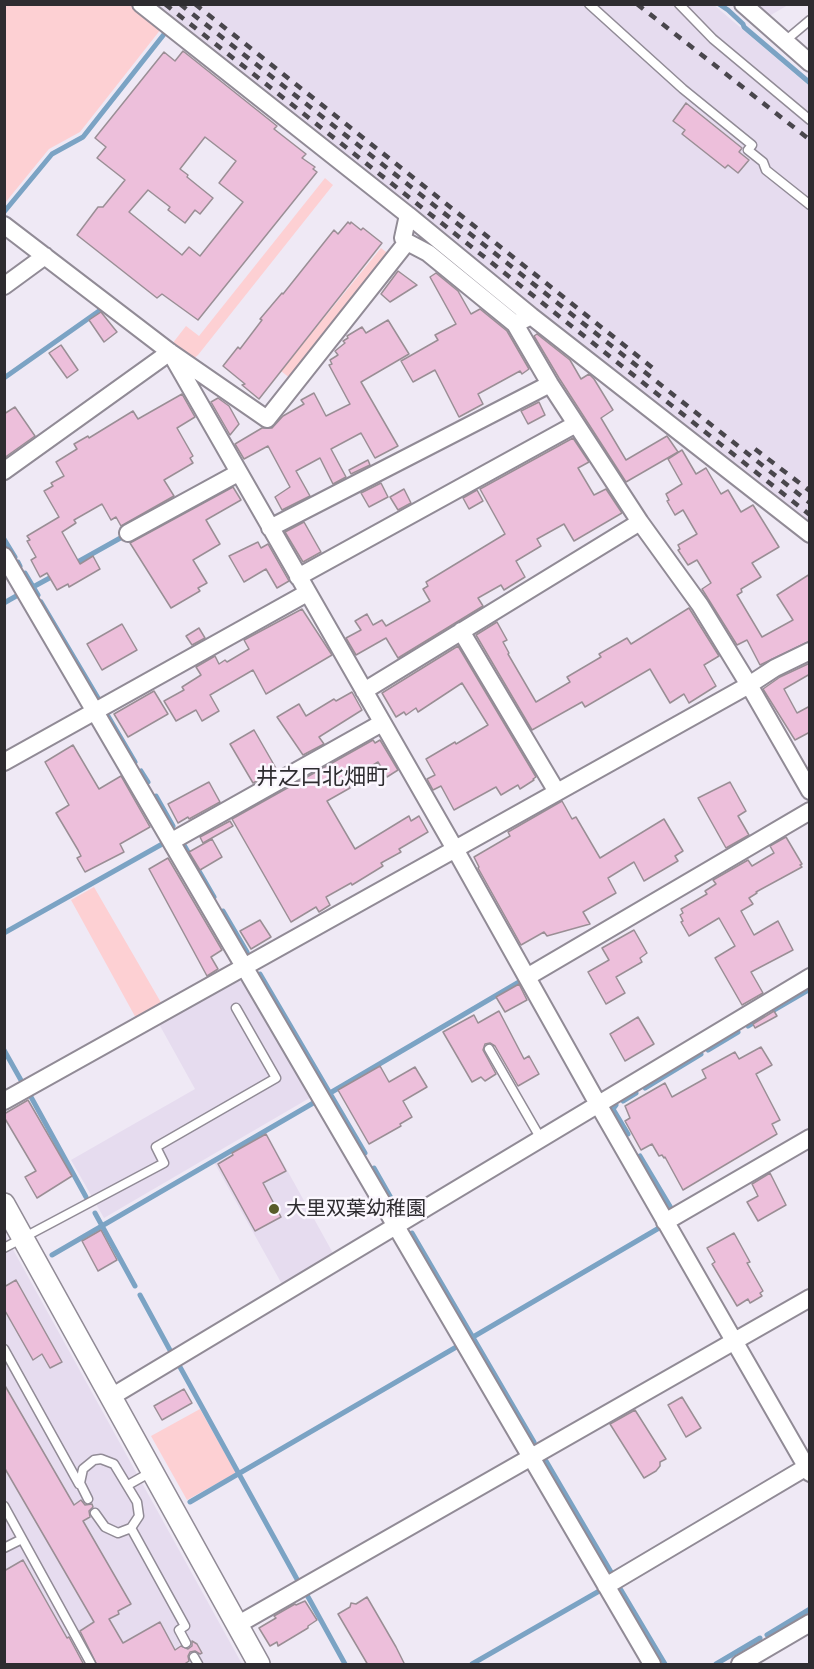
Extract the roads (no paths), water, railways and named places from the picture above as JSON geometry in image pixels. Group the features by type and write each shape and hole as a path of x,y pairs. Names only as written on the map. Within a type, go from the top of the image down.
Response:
{"street":[{"path":"141,4 408,215 531,316 810,534"},
{"path":"743,4 810,63"},
{"path":"408,215 403,238 428,253 515,324 550,384 640,522 700,605 810,791"},
{"path":"4,225 170,352 267,419 407,242"},
{"path":"4,286 45,256"},
{"path":"515,324 531,316"},
{"path":"4,471 170,352"},
{"path":"170,352 455,849 665,1222 808,1468 606,1586"},
{"path":"270,528 550,384"},
{"path":"298,577 576,423"},
{"path":"128,533 238,472"},
{"path":"364,691 640,522"},
{"path":"4,556 652,1665"},
{"path":"4,762 307,593"},
{"path":"461,632 557,792"},
{"path":"4,1101 749,685 775,668 810,651"},
{"path":"172,841 382,723"},
{"path":"527,977 810,811"},
{"path":"111,1397 810,977"},
{"path":"665,1222 810,1137"},
{"path":"4,1204 14,1243 111,1397 259,1665"},
{"path":"237,1625 810,1298"},
{"path":"740,1665 810,1623"}],"lane":[{"path":"589,4 683,89 752,145 748,150 762,162 765,170 810,205"},
{"path":"679,4 713,39 810,120"},
{"path":"785,41 808,23"},
{"path":"14,1243 164,1163 156,1147 276,1078 236,1008"},
{"path":"489,1049 541,1139"},
{"path":"4,1349 88,1499"},
{"path":"82,1489 80,1475 83,1469 94,1460 101,1459 114,1464 128,1485 139,1509 139,1516 131,1528 118,1533 105,1527 95,1513"},
{"path":"128,1485 152,1472"},
{"path":"4,1506 91,1665"},
{"path":"131,1528 185,1626 179,1629 186,1643"},
{"path":"4,1548 22,1539"}],"waterway":[{"path":"719,4 810,83"},
{"path":"4,212 52,154 83,137 165,33"},
{"path":"4,378 99,311"},
{"path":"74,564 124,536"},
{"path":"4,539 15,557"},
{"path":"18,562 20,566"},
{"path":"25,573 38,595"},
{"path":"33,587 55,575"},
{"path":"4,603 18,595"},
{"path":"41,602 98,698"},
{"path":"108,716 135,762"},
{"path":"141,771 148,782"},
{"path":"156,796 173,826"},
{"path":"4,933 164,843"},
{"path":"184,845 214,897"},
{"path":"223,911 247,952"},
{"path":"260,974 365,1153"},
{"path":"330,1093 519,982"},
{"path":"774,1010 810,989"},
{"path":"748,1026 763,1017"},
{"path":"708,1050 738,1032"},
{"path":"4,1050 22,1082"},
{"path":"645,1088 701,1054"},
{"path":"623,1101 636,1093"},
{"path":"31,1097 86,1197"},
{"path":"52,1255 315,1102"},
{"path":"616,1105 613,1109 628,1134"},
{"path":"640,1156 671,1208"},
{"path":"374,1168 399,1212"},
{"path":"95,1213 135,1286"},
{"path":"473,1337 659,1228"},
{"path":"412,1233 534,1442"},
{"path":"140,1295 171,1352"},
{"path":"190,1502 458,1346"},
{"path":"180,1367 298,1581"},
{"path":"546,1461 611,1572"},
{"path":"472,1664 601,1590"},
{"path":"621,1590 665,1664"},
{"path":"307,1595 345,1664"},
{"path":"767,1635 810,1609"},
{"path":"716,1664 760,1638"}],"railway":[{"path":"165,4 810,515"},
{"path":"180,4 810,503"},
{"path":"195,4 654,369"},
{"path":"637,4 810,140"},
{"path":"755,449 810,491"}],"place":[{"name":"大里双葉幼稚園","path":"274,1209"}],"district":[{"name":"井之口北畑町","path":"322,778"}]}
